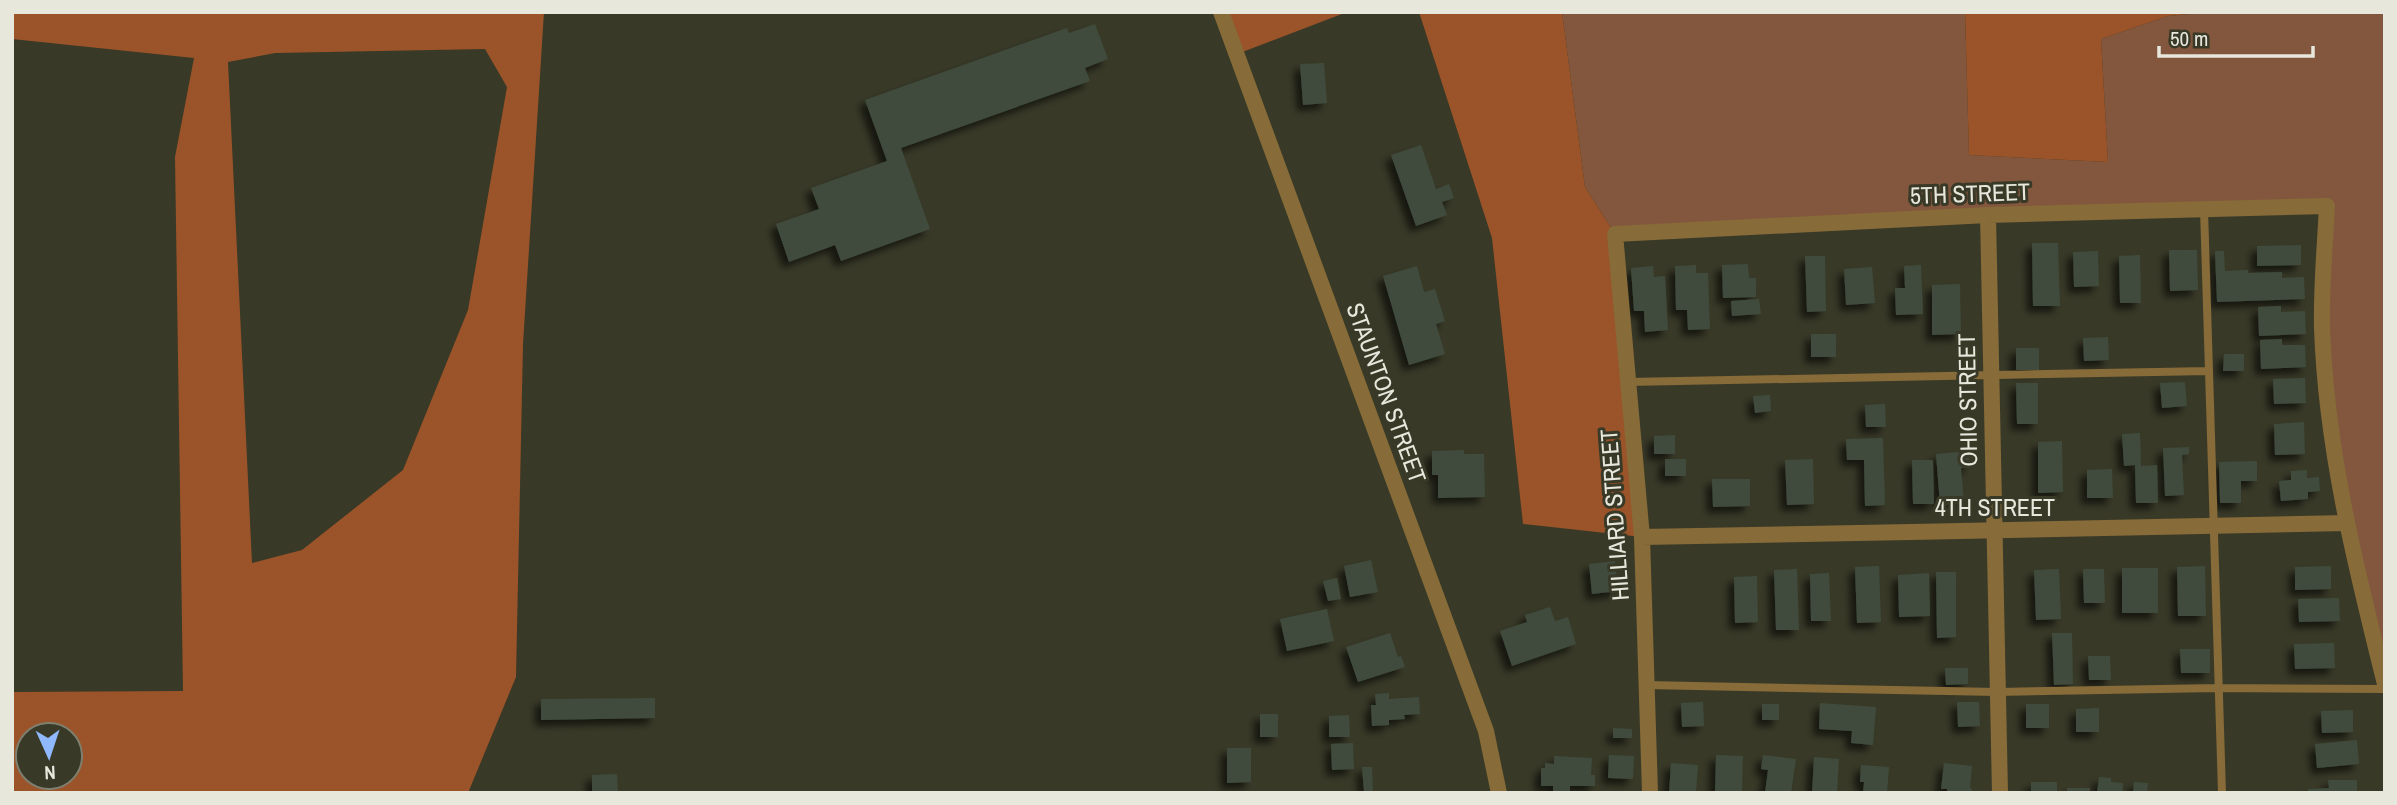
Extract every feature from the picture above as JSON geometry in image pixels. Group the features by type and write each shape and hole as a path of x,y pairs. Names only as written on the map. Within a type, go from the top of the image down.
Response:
{"street":[{"name":"STAUNTON STREET","path":"1221,12 1486,731 1499,793"},
{"name":"5TH STREET","path":"1615,234 1988,215 2327,206 2322,327 2330,428 2347,523"},
{"name":"OHIO STREET","path":"1988,215 2000,793"},
{"name":"HILLIARD STREET","path":"1615,234 1642,537 1651,756 1650,793"},
{"name":"4TH STREET","path":"1642,537 2347,523"},
{"path":"2347,523 2385,687"}],"lane":[{"path":"2204,209 2222,793"},
{"path":"1628,383 2209,371"},
{"path":"1646,685 1997,692 2385,687"}],"shaded area":[{"path":"12,12 544,12 523,344 516,677 468,793 12,793 12,692 183,691 175,157 194,58 12,39","holes":["485,49 507,87 468,310 403,470 302,550 252,563 228,62 275,53"]},
{"path":"1221,12 1347,12 1237,54"},
{"path":"1419,12 1562,12 1585,187 1615,234 1642,537 1523,524 1492,238"},
{"path":"1562,12 1965,12 1969,155 2108,162 2101,39 2168,16 2210,12 2385,12 2385,684 2330,428 2327,206 1615,234 1585,187"},
{"path":"1965,12 2210,12 2168,16 2101,39 2108,162 1969,155"}],"building":[{"path":"1095,24 1108,59 1085,68 1090,81 901,148 930,229 841,261 835,245 789,262 776,224 819,209 811,188 887,161 865,100 1067,28 1069,33"},
{"path":"1324,63 1327,103 1303,105 1300,64"},
{"path":"1421,145 1436,189 1449,184 1454,198 1442,202 1447,215 1416,226 1391,155"},
{"path":"2032,243 2058,243 2060,306 2033,306"},
{"path":"2301,245 2301,265 2257,266 2257,246"},
{"path":"2169,250 2197,250 2198,290 2170,291"},
{"path":"2098,251 2099,286 2074,287 2073,252"},
{"path":"2215,251 2224,251 2225,271 2282,272 2282,278 2304,277 2305,299 2217,302"},
{"path":"2140,255 2141,303 2120,303 2119,256"},
{"path":"1805,256 1825,256 1826,311 1807,312"},
{"path":"1748,264 1749,278 1756,278 1756,297 1723,298 1722,265"},
{"path":"1696,265 1696,273 1708,273 1710,329 1688,330 1687,310 1676,310 1675,266"},
{"path":"1921,265 1923,314 1896,315 1895,288 1905,288 1904,266"},
{"path":"1417,266 1424,292 1435,289 1445,321 1436,324 1445,354 1409,365 1383,276"},
{"path":"1653,266 1654,277 1665,276 1668,330 1645,332 1644,311 1634,311 1631,268"},
{"path":"1872,267 1875,303 1846,305 1844,269"},
{"path":"1960,284 1961,334 1932,335 1932,285"},
{"path":"1759,299 1761,314 1732,316 1731,301"},
{"path":"2281,306 2281,312 2305,311 2306,334 2259,336 2258,307"},
{"path":"1811,334 1836,334 1836,357 1811,357"},
{"path":"2108,337 2109,360 2084,361 2083,338"},
{"path":"2282,339 2282,345 2305,345 2306,367 2261,369 2260,340"},
{"path":"2016,348 2039,348 2039,370 2016,370"},
{"path":"2224,354 2244,354 2244,371 2223,371"},
{"path":"2305,378 2306,403 2274,404 2273,379"},
{"path":"2185,382 2187,406 2162,408 2160,383"},
{"path":"2016,383 2038,383 2038,424 2017,424"},
{"path":"1770,395 1771,411 1755,413 1753,396"},
{"path":"1885,404 1886,427 1866,427 1865,405"},
{"path":"2304,422 2305,454 2275,455 2274,424"},
{"path":"2140,433 2141,466 2157,465 2158,503 2136,503 2135,465 2124,466 2122,434"},
{"path":"1675,435 1675,454 1654,454 1654,436"},
{"path":"1883,438 1885,505 1865,506 1864,460 1847,460 1846,439"},
{"path":"2062,441 2063,492 2038,493 2038,442"},
{"path":"2189,447 2189,454 2182,455 2184,495 2165,496 2163,448"},
{"path":"1464,450 1464,454 1484,454 1485,497 1438,498 1438,475 1432,475 1432,451"},
{"path":"1968,451 1970,467 1961,468 1964,503 1940,505 1936,454"},
{"path":"1665,459 1686,459 1686,476 1665,476"},
{"path":"1813,459 1814,504 1787,505 1785,460"},
{"path":"1912,460 1933,460 1934,504 1913,504"},
{"path":"2257,461 2257,481 2241,481 2241,503 2220,503 2219,462"},
{"path":"2112,469 2113,498 2087,498 2087,470"},
{"path":"2307,470 2307,478 2319,477 2320,491 2308,492 2308,499 2281,501 2279,481 2291,480 2291,471"},
{"path":"1712,479 1750,479 1750,506 1713,507"},
{"path":"1371,560 1378,592 1350,597 1344,566"},
{"path":"1615,561 1618,591 1592,594 1589,564"},
{"path":"1879,566 1881,622 1857,623 1855,567"},
{"path":"2205,566 2206,616 2178,616 2177,567"},
{"path":"2331,566 2331,589 2295,590 2295,567"},
{"path":"2122,568 2158,568 2158,613 2122,613"},
{"path":"1797,569 1799,630 1776,630 1774,570"},
{"path":"2059,569 2061,619 2036,620 2034,570"},
{"path":"2083,569 2104,569 2105,603 2084,603"},
{"path":"1936,572 1956,572 1956,637 1937,638"},
{"path":"1829,573 1831,621 1811,621 1810,574"},
{"path":"1929,573 1930,616 1899,617 1898,575"},
{"path":"1757,576 1758,622 1735,623 1734,577"},
{"path":"1337,578 1341,599 1328,601 1323,581"},
{"path":"2339,598 2340,621 2299,622 2298,599"},
{"path":"1550,607 1555,621 1568,617 1576,644 1512,666 1500,631 1527,622 1525,615"},
{"path":"1327,609 1334,641 1287,651 1280,619"},
{"path":"1390,633 1398,657 1401,656 1405,667 1358,682 1346,647"},
{"path":"2052,633 2072,633 2073,684 2054,685"},
{"path":"2334,643 2335,668 2295,669 2294,644"},
{"path":"2180,649 2210,649 2210,673 2181,673"},
{"path":"2088,656 2110,656 2111,680 2089,680"},
{"path":"1945,668 1968,668 1968,684 1946,685"},
{"path":"1389,693 1389,699 1419,697 1420,714 1389,720 1389,725 1372,726 1371,705 1376,705 1375,694"},
{"path":"655,698 655,718 541,720 541,699"},
{"path":"1703,702 1704,726 1682,727 1681,703"},
{"path":"1957,702 1979,702 1980,726 1958,727"},
{"path":"1820,703 1876,707 1873,745 1851,743 1852,731 1819,729"},
{"path":"1762,704 1779,704 1779,720 1762,720"},
{"path":"2026,704 2049,704 2049,728 2026,728"},
{"path":"2099,708 2099,732 2076,732 2076,709"},
{"path":"2353,710 2353,732 2322,733 2321,711"},
{"path":"1260,714 1278,714 1278,737 1260,737"},
{"path":"1349,715 1350,737 1329,737 1329,716"},
{"path":"1613,728 1632,729 1632,738 1613,738"},
{"path":"2357,740 2359,764 2317,768 2315,744"},
{"path":"1353,743 1354,769 1332,770 1331,744"},
{"path":"1227,748 1251,748 1251,782 1227,783"},
{"path":"1609,755 1634,756 1633,779 1608,778"},
{"path":"1716,755 1743,756 1742,793 1715,793"},
{"path":"1763,755 1796,759 1791,793 1765,793 1768,770 1761,769"},
{"path":"1554,756 1592,758 1591,775 1595,775 1595,786 1570,786 1570,793 1553,793 1553,786 1541,786 1541,768 1545,768 1545,763 1554,764"},
{"path":"1814,757 1839,759 1837,793 1812,793"},
{"path":"1671,763 1698,765 1696,793 1669,793"},
{"path":"1944,763 1972,766 1971,793 1947,793 1947,789 1941,789"},
{"path":"1861,765 1889,767 1887,793 1863,793 1864,782 1860,782"},
{"path":"1362,767 1372,767 1373,791 1364,791"},
{"path":"617,774 618,793 592,793 592,775"},
{"path":"2099,777 2123,783 2122,793 2097,793"},
{"path":"2328,780 2357,780 2357,793 2308,793 2308,789 2329,788"},
{"path":"2031,782 2057,782 2057,793 2031,793"},
{"path":"2134,782 2148,783 2147,793 2133,793"},
{"path":"2067,788 2090,788 2090,793 2067,793"}]}
